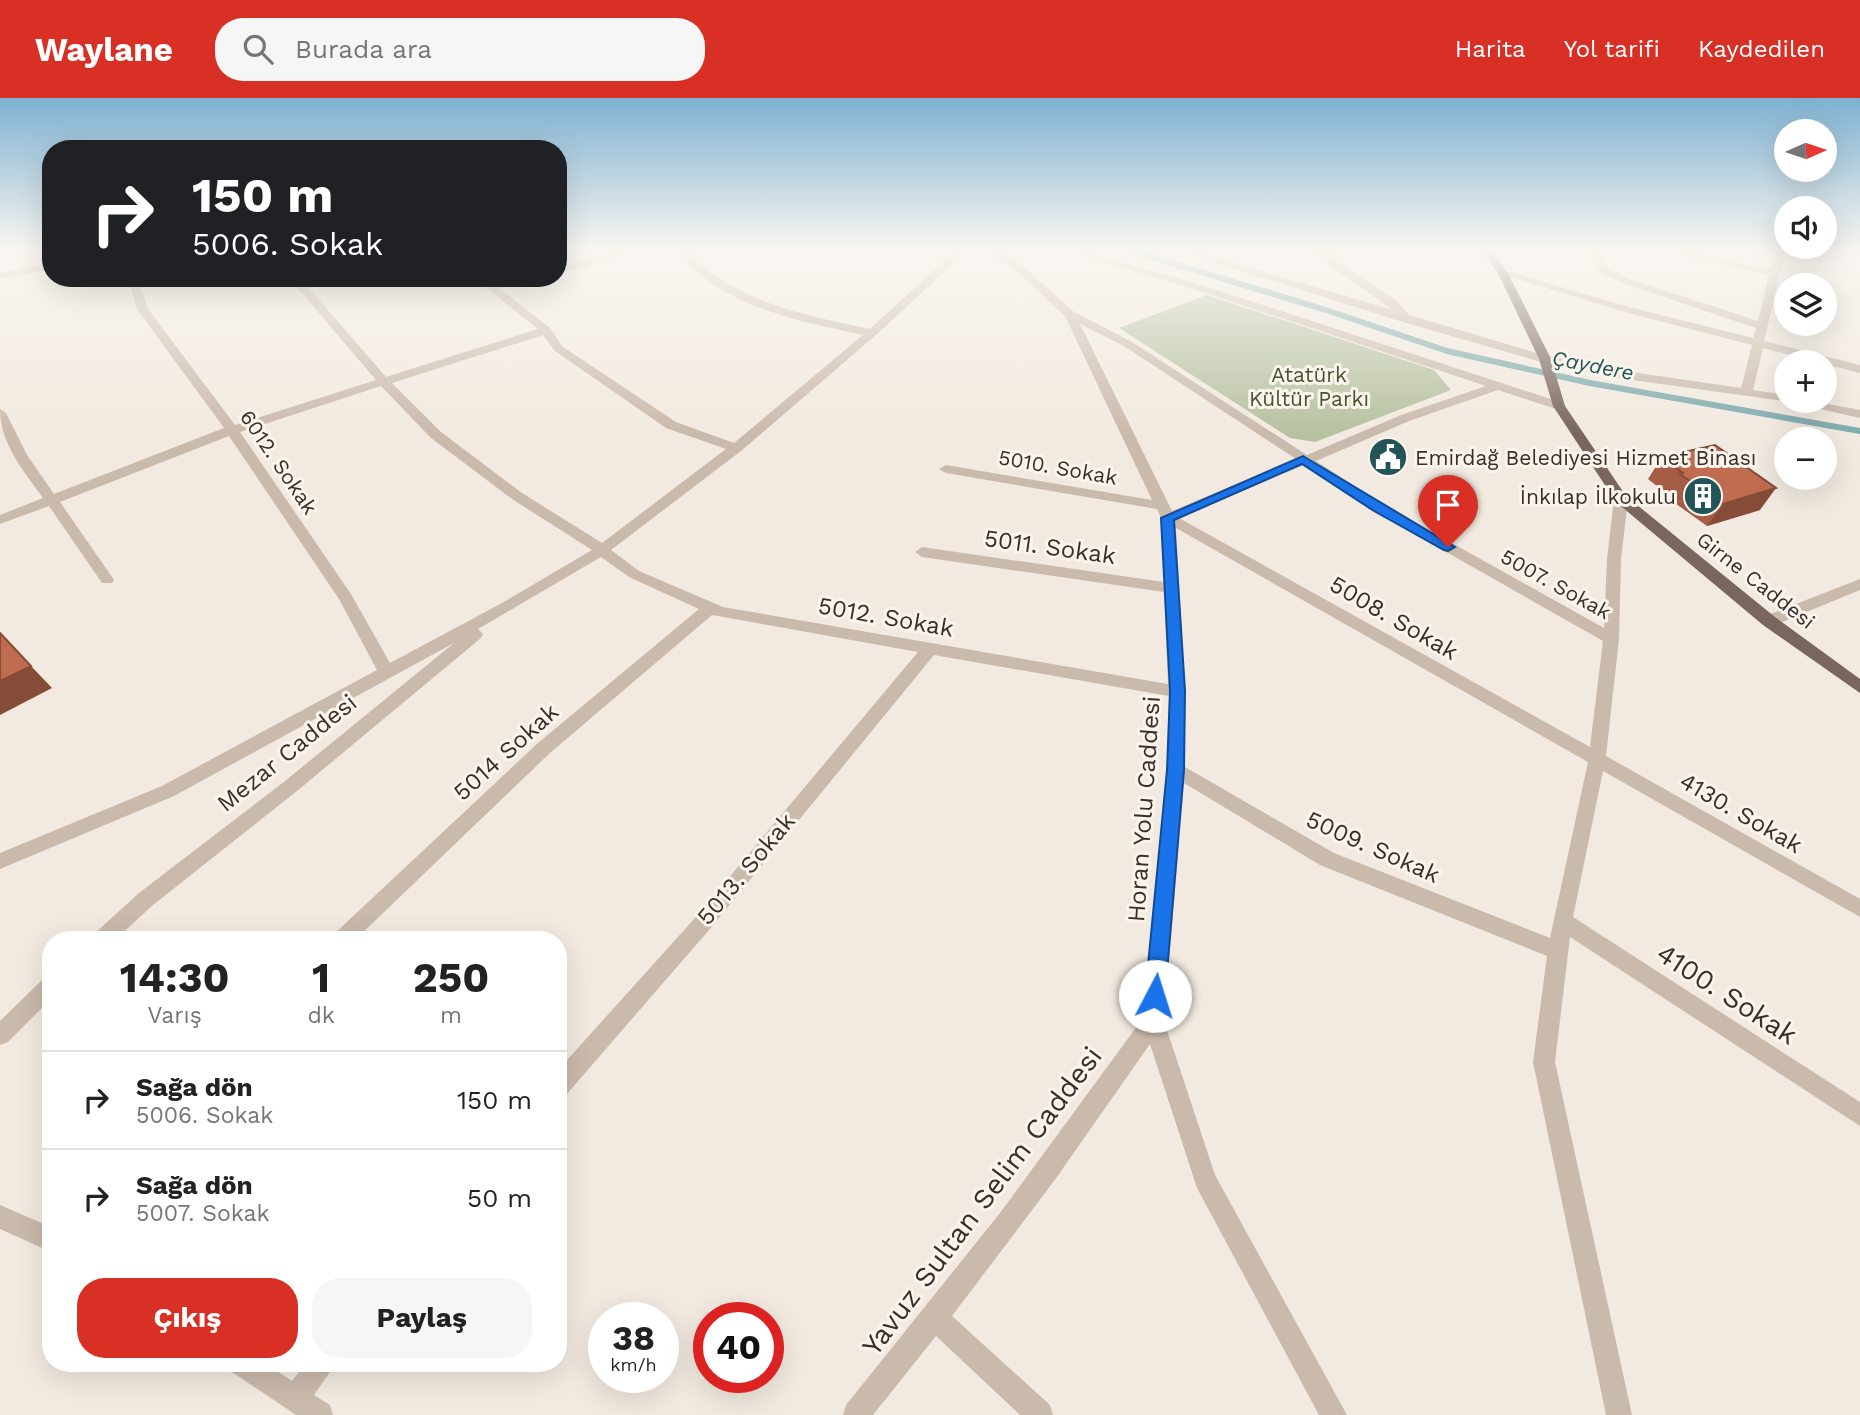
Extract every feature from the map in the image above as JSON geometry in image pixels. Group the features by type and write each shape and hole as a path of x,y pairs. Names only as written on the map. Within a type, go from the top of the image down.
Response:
{"main road":[{"name":"Girne Caddesi","path":"1521,310 1545,359 1557,400 1591,457 1621,499 1769,621 1860,687"}],"street":[{"name":"6012. Sokak","path":"145,310 232,430 346,597 387,673"},
{"name":"5012. Sokak","path":"322,310 385,383 436,435 517,496 602,550 634,574 710,608 720,612 1177,691"},
{"path":"521,310 547,330 559,349 671,425 736,448"},
{"path":"783,310 872,333"},
{"path":"0,861 168,791 507,607 602,550 736,448 897,310"},
{"name":"5007. Sokak","path":"1066,310 1128,344 1379,508 1611,639"},
{"path":"1269,310 1497,386 1557,400"},
{"path":"1376,310 1545,359 1625,375 1774,397"},
{"path":"1399,310 1407,320"},
{"path":"1631,310 1860,369"},
{"path":"1713,310 1762,326"},
{"path":"1746,392 1765,310"},
{"name":"Horan Yolu Caddesi","path":"1070,314 1165,512 1177,691 1175,770 1153,1021 1205,1180 1334,1415"},
{"path":"0,520 232,430 547,330"},
{"path":"1165,512 1405,418 1497,386"},
{"path":"1837,409 1860,414"},
{"path":"0,413 20,455 107,580"},
{"name":"5010. Sokak","path":"946,469 1165,512"},
{"path":"1619,1415 1544,1062 1562,920 1597,759 1611,639 1614,559 1621,499"},
{"name":"5008. Sokak","path":"1165,512 1597,759"},
{"name":"5011. Sokak","path":"922,552 1171,588"},
{"path":"1769,621 1860,584"},
{"name":"Mezar Caddesi","path":"111,931 146,899 291,786 507,607"},
{"name":"5014 Sokak","path":"351,931 544,748 710,608"},
{"name":"5013. Sokak","path":"567,1077 702,924 930,648"},
{"path":"387,673 414,683"},
{"name":"4130. Sokak","path":"1597,759 1860,909"},
{"name":"5009. Sokak","path":"1175,770 1327,859 1559,951"},
{"name":"4100. Sokak","path":"1562,920 1857,1107"},
{"path":"0,1035 42,994"},
{"name":"Yavuz Sultan Selim Caddesi","path":"856,1415 936,1318 1106,1091 1153,1021"},
{"path":"0,1217 42,1236"},
{"path":"936,1318 1041,1415"},
{"path":"255,1372 320,1415"},
{"path":"295,1398 316,1372"}],"green space":[{"name":"Atatürk Kültür Parkı","path":"1166,310 1254,310 1434,370 1451,390 1315,442 1290,438 1119,328"}],"building":[{"path":"1715,445 1774,489 1723,504 1680,474 1683,473 1662,457"},
{"path":"0,633 31,666 0,681"}],"waterway":[{"name":"Çaydere","path":"1327,310 1447,351 1590,383 1860,431"}],"place":[{"name":"Emirdağ Belediyesi Hizmet Binası","path":"1388,457"},
{"name":"İnkılap İlkokulu","path":"1703,496"}],"route":[{"path":"1155,996 1175,770 1177,691 1168,518 1303,459 1379,508 1448,547"}]}
